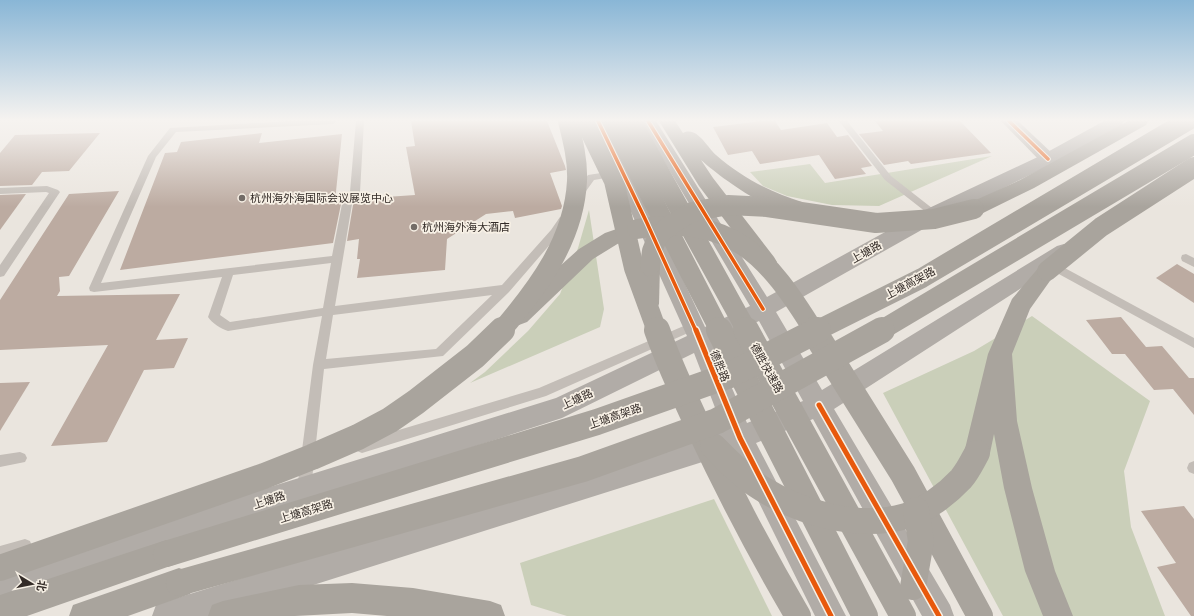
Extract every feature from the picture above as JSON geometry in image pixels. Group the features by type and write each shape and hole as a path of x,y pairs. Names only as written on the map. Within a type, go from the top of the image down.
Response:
{"highway":[{"path":"500,333 537,287 556,258 575,208 578,184 575,150"},
{"path":"599,150 614,181 634,268 663,347 728,490 765,560 798,616"},
{"path":"627,150 865,616"},
{"name":"德胜快速路","path":"647,150 903,616"},
{"path":"685,150 706,182 784,284 913,490 980,616"},
{"path":"701,150 707,157 735,178 764,196 825,216"},
{"path":"648,304 652,251 658,236 669,226 692,212 728,205 767,207 876,223 934,219 974,209 1027,184 1088,150"},
{"name":"上塘高架路","path":"0,610 174,552 597,422 730,375 922,278 1138,150"},
{"path":"84,616 178,583 583,470 717,421 856,346 1184,150"},
{"path":"704,437 741,473 761,489 788,502 820,514 842,518 887,520 906,516 945,494 962,478 977,453 1000,354 1020,305 1047,271 1101,227 1194,167"},
{"path":"0,568 245,483 327,451 382,425 420,400 477,354 586,254 612,238 637,229 658,224 684,224 707,228 724,234 750,250 784,284"},
{"path":"1000,354 1004,421 1018,488 1040,571 1058,616"},
{"path":"897,616 913,587 921,541 913,490"},
{"path":"223,616 299,600 352,598 413,602 490,616"}],"main road":[{"name":"德胜路","path":"612,150 697,333 740,438 831,616"},
{"path":"665,150 763,309 939,616"},
{"name":"上塘路","path":"0,586 562,407 697,333 763,309 934,214 1065,150"},
{"path":"167,616 740,438 819,405 1046,262 1194,174"}],"street":[{"path":"1039,150 1048,159"}],"lane":[{"path":"157,150 152,156 94,288 337,259"},
{"path":"304,489 319,365 347,204 355,192 358,150"},
{"path":"866,150 888,178 934,214"},
{"path":"319,365 439,353 505,289 555,232 591,177 623,172"},
{"path":"0,191 47,189 55,192 0,273"},
{"path":"647,223 665,247 700,237 697,203"},
{"path":"1046,262 1194,343"},
{"path":"229,272 214,317 228,327 328,311 505,289"},
{"path":"0,553 542,392 697,333"},
{"path":"0,461 20,458"}],"green space":[{"path":"992,156 879,206 832,205 787,196 763,186 750,172 810,164 825,183"},
{"path":"589,210 604,309 600,327 470,383 485,372 528,331 560,294 578,248"},
{"path":"1032,316 1150,401 1124,471 1131,527 1165,616 1003,616 883,393 974,351"},
{"path":"714,499 772,616 567,616 531,605 520,563"}],"building":[{"path":"3,150 86,150 69,171 42,172 32,185 0,186 0,153"},
{"name":"杭州海外海国际会议展览中心","path":"178,150 340,150 335,201 343,200 333,243 120,270 165,153 177,152"},
{"path":"407,150 558,150 566,170 550,173 562,206 561,209 515,218 513,211 486,214 447,239 445,270 357,278 360,259 357,259 359,239 347,241 353,205 357,199 415,195"},
{"path":"725,150 859,150 872,166 861,168 866,174 835,179 819,155 760,164 752,151 728,155"},
{"path":"872,150 988,150 991,153 911,164 908,161 884,165"},
{"path":"119,191 69,276 59,277 60,291 57,296 180,294 156,340 188,338 174,368 144,370 107,442 51,446 108,345 0,350 0,300 69,194"},
{"path":"26,194 0,230 0,195"},
{"path":"1177,264 1194,274 1194,303 1156,278"},
{"path":"1121,317 1146,347 1162,346 1189,378 1194,378 1194,415 1173,389 1154,390 1125,354 1112,354 1086,320"},
{"path":"30,382 0,431 0,383"},
{"path":"1184,506 1194,519 1194,616 1191,616 1157,567 1176,563 1141,511"}],"cycle path":[{"path":"612,150 700,340 740,438 831,616"},
{"path":"665,150 763,309"},
{"path":"1039,150 1048,159"},
{"path":"819,405 939,616"}],"place":[{"name":"杭州海外海国际会议展览中心","path":"242,198"},
{"name":"杭州海外海大酒店","path":"414,227"}]}
